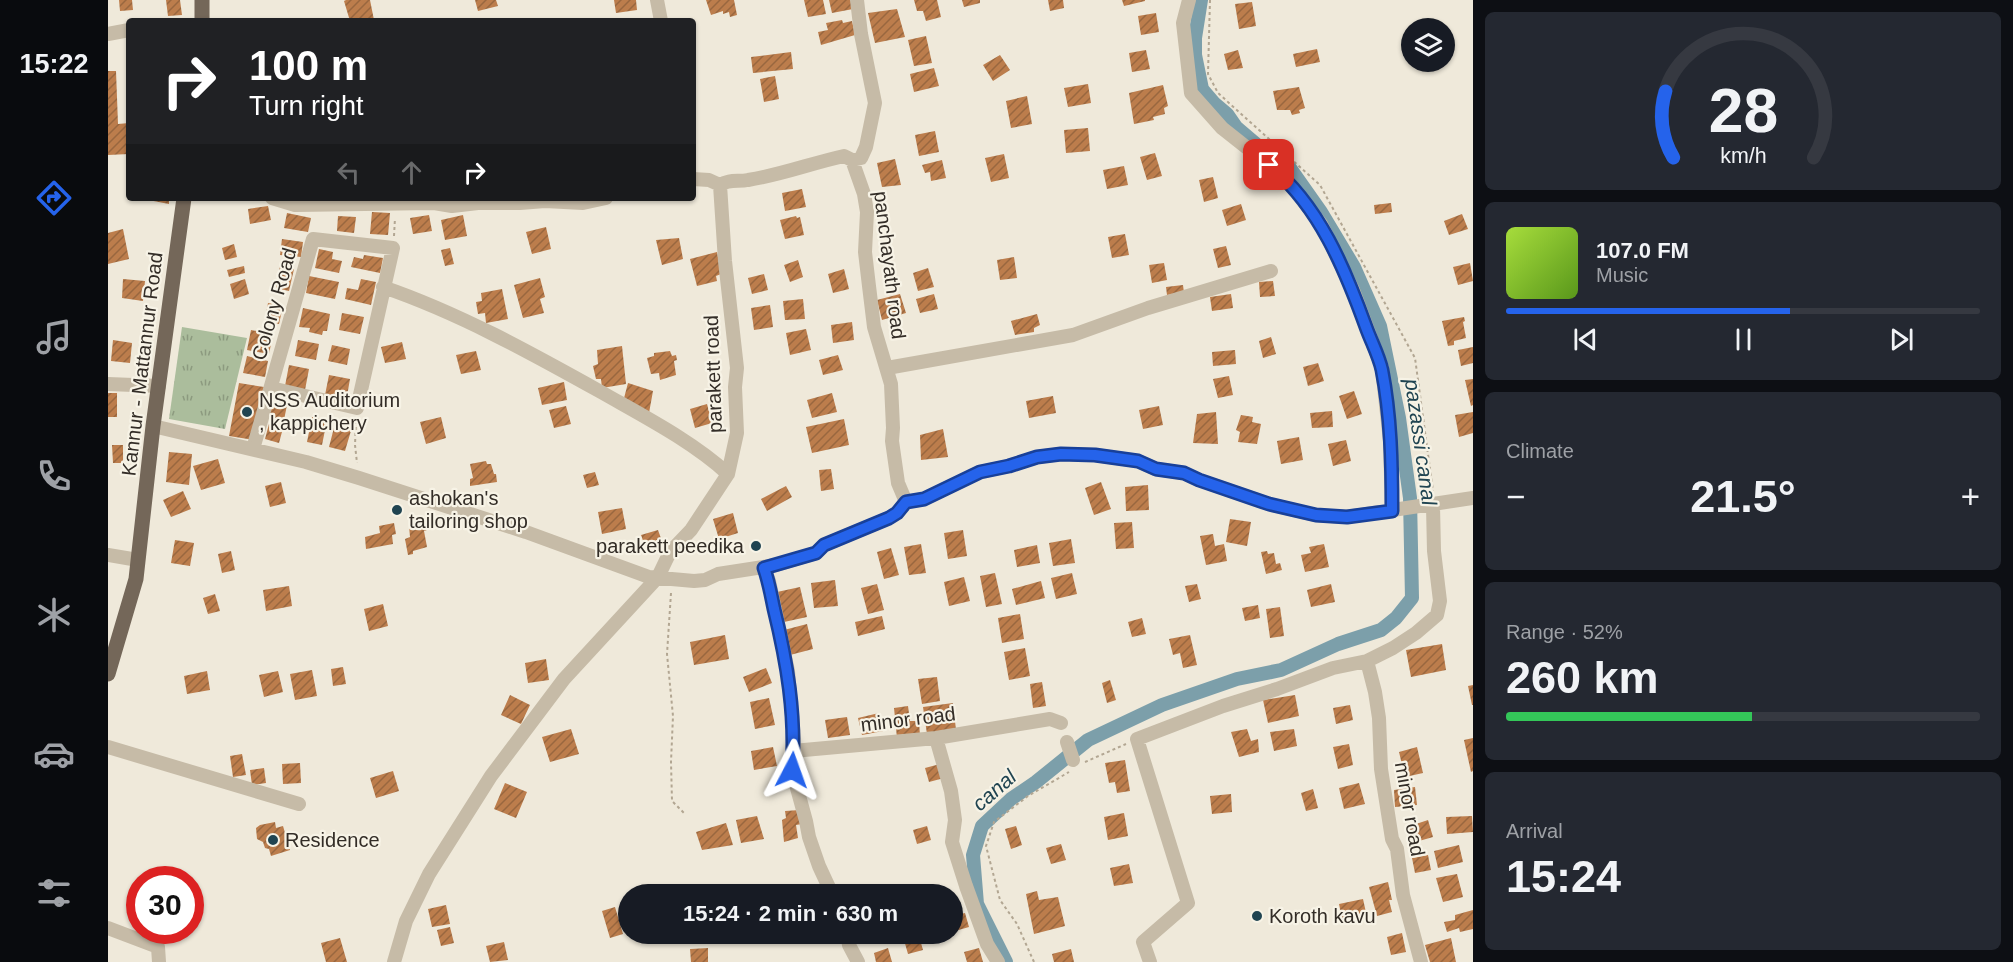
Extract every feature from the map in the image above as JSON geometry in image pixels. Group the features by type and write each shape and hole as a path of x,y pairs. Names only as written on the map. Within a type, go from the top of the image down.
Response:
{"main road":[{"path":"202,0 202,18"},
{"name":"Kannur - Mattannur Road","path":"108,674 136,579 153,426 184,201"}],"street":[{"path":"657,0 660,18"},
{"path":"696,179 709,180 720,185 726,181 745,181 844,156 852,160 861,158 866,147 875,103 861,34 857,0"},
{"path":"1189,0 1183,23 1191,93 1222,128 1285,178 1321,224 1353,290 1382,368 1390,441 1404,509"},
{"path":"108,34 126,31"},
{"name":"panchayath road","path":"852,160 864,194 867,212 865,252 874,327 887,368 893,403 892,441 895,464 898,483 906,502"},
{"name":"parakett road","path":"393,962 406,921 429,874 491,776 564,679 665,578 670,552 691,530 728,474 737,433 735,387 737,368 725,261 720,185"},
{"path":"282,201 295,205 434,203 452,206 478,202 583,203 592,201"},
{"name":"Colony Road","path":"254,449 313,239 393,248"},
{"path":"357,408 393,248"},
{"path":"887,368 1072,335 1148,308 1271,271"},
{"path":"383,287 412,297 541,359 662,428 716,462 728,474"},
{"path":"108,384 159,386"},
{"name":"Colony Road","path":"271,388 357,408"},
{"path":"153,426 306,462 359,478 526,532 649,577 694,581 705,580 718,574 764,568 816,553 824,545 889,518 897,513 906,502 924,499 980,472 1037,457 1061,454 1095,455 1138,461 1156,469 1184,473 1269,504 1316,515 1347,517 1433,506 1473,498"},
{"path":"1150,962 1143,942 1188,903 1137,739 1333,668 1367,661 1416,633 1437,615 1440,601 1434,551 1433,506"},
{"path":"108,555 138,560"},
{"path":"764,568 788,671 792,770 809,837 827,884"},
{"name":"minor road","path":"1367,661 1376,692 1381,770 1392,839 1397,849 1403,895 1421,962"},
{"name":"minor road","path":"793,751 936,738 1050,719 1061,723"},
{"path":"936,738 951,791 955,820 952,842 987,944 998,962"},
{"path":"1067,742 1074,764"},
{"path":"108,747 299,804"},
{"path":"108,928 158,947 159,962"},
{"path":"849,944 858,962"}],"path":[{"path":"393,248 396,204"},
{"path":"357,408 355,445 359,478"},
{"path":"665,578 667,654 673,716 672,801 684,813"},
{"path":"1034,962 1017,924 1000,900 986,846 994,822 1074,764 1085,762 1137,739"}],"green space":[{"path":"182,327 247,338 225,429 169,419"}],"building":[{"path":"119,0 132,0 133,10 120,11"},
{"path":"166,0 180,0 182,15 168,16"},
{"path":"370,0 374,18 349,18 344,1"},
{"path":"475,0 496,0 498,6 478,11"},
{"path":"614,0 636,0 637,10 616,13"},
{"path":"706,0 734,0 737,15 730,17 729,12 723,14 723,11 711,15"},
{"path":"804,0 823,0 826,14 808,17"},
{"path":"829,0 852,0 853,9 832,13"},
{"path":"914,0 937,0 941,17 926,21 923,11 917,11"},
{"path":"962,0 980,0 980,3 964,7"},
{"path":"1048,0 1063,0 1064,8 1050,11"},
{"path":"1122,0 1145,0 1145,1 1124,6"},
{"path":"1252,2 1256,26 1239,29 1235,4"},
{"path":"897,9 905,37 875,43 868,13"},
{"path":"1156,13 1159,32 1141,35 1138,16"},
{"path":"842,20 843,23 852,21 855,35 821,45 818,32 828,30 826,23"},
{"path":"926,36 932,63 914,66 908,40"},
{"path":"1317,49 1320,62 1296,67 1293,54"},
{"path":"1146,50 1150,69 1132,72 1129,53"},
{"path":"1238,50 1243,68 1228,70 1224,54"},
{"path":"791,52 793,69 753,73 751,57"},
{"path":"1000,55 1010,70 993,81 983,65"},
{"path":"934,68 939,86 914,92 910,74"},
{"path":"108,71 116,71 118,124 126,123 126,154 108,155"},
{"path":"775,76 779,99 764,102 760,79"},
{"path":"1088,84 1091,103 1068,107 1064,88"},
{"path":"1163,85 1168,106 1164,108 1165,114 1153,117 1154,120 1134,124 1129,93"},
{"path":"1299,87 1305,108 1299,110 1300,113 1292,115 1290,110 1277,110 1273,91"},
{"path":"1027,96 1032,124 1011,128 1006,101"},
{"path":"1088,128 1090,151 1066,153 1064,130"},
{"path":"935,131 939,152 919,156 915,135"},
{"path":"1155,153 1162,176 1147,180 1140,157"},
{"path":"1004,154 1009,178 991,182 985,158"},
{"path":"895,159 901,185 882,187 877,163"},
{"path":"942,160 946,178 931,181 930,172 925,173 922,165"},
{"path":"1124,166 1128,185 1107,189 1103,170"},
{"path":"1213,177 1218,198 1204,202 1199,180"},
{"path":"802,189 806,207 785,211 782,193"},
{"path":"154,201 169,201 169,204"},
{"path":"1391,203 1392,212 1375,214 1374,205"},
{"path":"1241,204 1246,220 1227,226 1222,210"},
{"path":"268,206 271,220 250,224 248,209"},
{"path":"372,212 390,213 388,235 370,234"},
{"path":"287,213 311,218 308,232 284,228"},
{"path":"1462,214 1468,229 1449,235 1444,221"},
{"path":"429,215 432,231 413,234 410,218"},
{"path":"463,215 467,236 445,240 441,220"},
{"path":"338,216 356,217 354,233 337,231"},
{"path":"800,217 804,235 785,239 780,220"},
{"path":"546,227 551,249 532,254 526,232"},
{"path":"123,229 129,259 108,264 108,233"},
{"path":"1125,234 1129,255 1112,258 1108,237"},
{"path":"679,238 683,259 662,265 656,240"},
{"path":"282,239 303,242 301,257 280,255"},
{"path":"234,244 237,257 225,260 222,248"},
{"path":"1226,246 1231,265 1218,268 1213,249"},
{"path":"450,248 454,264 445,266 441,250"},
{"path":"319,249 333,252 332,259 342,261 339,273 315,268"},
{"path":"717,252 721,274 716,276 717,281 697,286 690,259"},
{"path":"364,255 383,258 380,273 351,267 354,257 363,259"},
{"path":"1014,257 1017,278 1000,280 997,260"},
{"path":"798,260 803,277 790,282 784,265"},
{"path":"1164,263 1167,280 1152,283 1149,265"},
{"path":"1470,263 1473,281 1458,285 1453,267"},
{"path":"244,266 245,273 229,277 227,270"},
{"path":"280,266 294,269 289,291 276,288"},
{"path":"928,268 934,287 918,291 913,273"},
{"path":"844,269 849,289 833,293 828,274"},
{"path":"764,274 768,290 752,294 748,278"},
{"path":"309,276 339,282 335,299 306,293"},
{"path":"540,278 545,297 540,299 544,313 523,318 514,285"},
{"path":"123,279 145,281 143,301 122,298"},
{"path":"245,279 249,294 234,299 230,284"},
{"path":"361,279 376,282 371,305 345,299 347,288 358,290"},
{"path":"1273,281 1275,296 1260,297 1259,282"},
{"path":"1183,285 1184,293 1167,295 1166,287"},
{"path":"502,289 508,319 486,323 485,313 478,314 476,302 482,301 481,293"},
{"path":"900,294 906,313 882,320 877,300"},
{"path":"934,294 938,309 920,313 916,299"},
{"path":"1231,294 1233,308 1212,311 1210,297"},
{"path":"803,299 805,319 785,320 783,301"},
{"path":"268,303 283,306 279,324 265,320"},
{"path":"770,305 773,327 754,330 751,308"},
{"path":"303,308 330,314 327,331 323,331 322,335 309,332 310,328 299,327"},
{"path":"342,313 364,317 360,334 339,330"},
{"path":"1037,314 1040,325 1034,328 1034,332 1015,335 1011,321"},
{"path":"1464,317 1466,338 1454,341 1454,345 1448,346 1442,321"},
{"path":"852,322 854,340 833,343 831,325"},
{"path":"806,329 811,350 790,355 786,333"},
{"path":"251,330 273,334 269,354 247,350"},
{"path":"1271,337 1276,354 1263,358 1259,341"},
{"path":"113,340 132,343 130,363 111,361"},
{"path":"298,340 319,344 316,360 295,356"},
{"path":"402,342 406,359 385,363 381,347"},
{"path":"332,345 350,349 347,365 328,361"},
{"path":"622,346 626,384 602,388 601,379 596,379 593,366 598,364 597,350"},
{"path":"1473,347 1473,363 1461,366 1458,350"},
{"path":"1235,350 1236,364 1213,366 1212,352"},
{"path":"476,351 481,370 461,374 456,355"},
{"path":"670,351 672,356 676,355 677,360 674,361 676,375 660,380 659,373 651,374 647,358 654,356 654,353"},
{"path":"838,355 843,370 823,375 819,360"},
{"path":"247,356 268,361 265,377 243,373"},
{"path":"1318,363 1324,381 1308,386 1303,367"},
{"path":"289,365 309,369 305,390 285,386"},
{"path":"329,375 350,379 347,396 336,394 336,398 325,395"},
{"path":"1229,376 1233,395 1218,398 1213,379"},
{"path":"1473,379 1473,405 1471,406 1465,380"},
{"path":"564,382 567,400 542,405 538,388"},
{"name":"NSS Auditorium , kappichery","path":"239,383 264,387 254,440 229,436"},
{"path":"628,383 653,391 649,413 623,402"},
{"path":"1354,391 1362,414 1347,419 1339,396"},
{"path":"108,393 117,393 117,417 108,417"},
{"path":"832,393 837,412 812,418 807,400"},
{"path":"1053,396 1056,413 1029,418 1026,401"},
{"path":"272,402 287,405 284,420 268,417"},
{"path":"707,404 712,423 695,428 690,409"},
{"path":"566,406 571,424 554,428 549,410"},
{"path":"1159,406 1163,425 1143,429 1139,410"},
{"path":"1332,411 1333,427 1312,428 1310,413"},
{"path":"1216,412 1218,444 1193,443 1197,414"},
{"path":"1473,412 1473,433 1459,437 1455,415"},
{"path":"1241,415 1253,417 1252,422 1261,424 1257,444 1238,442 1240,432 1236,430"},
{"path":"312,417 327,420 322,445 307,442"},
{"path":"441,417 446,438 426,444 420,422"},
{"path":"844,419 849,445 812,453 806,427"},
{"path":"336,420 353,424 345,451 329,447"},
{"path":"269,424 283,428 279,443 265,439"},
{"path":"943,429 948,457 921,460 920,435"},
{"path":"1299,437 1303,460 1281,464 1277,441"},
{"path":"1346,440 1351,461 1333,466 1328,444"},
{"path":"112,445 123,445 123,463 113,463"},
{"path":"169,452 192,454 189,485 166,482"},
{"path":"218,459 225,483 201,490 193,466"},
{"path":"486,461 487,464 491,464 497,482 470,486 470,479 473,478 470,464"},
{"path":"831,469 834,489 821,491 819,470"},
{"path":"595,472 599,485 587,488 583,475"},
{"path":"281,482 286,503 270,507 265,486"},
{"path":"1101,482 1111,509 1094,515 1085,488"},
{"path":"1148,485 1149,510 1126,511 1125,487"},
{"path":"786,486 792,497 767,511 761,499"},
{"path":"183,491 191,509 171,517 163,500"},
{"path":"622,508 626,529 602,534 598,512"},
{"path":"733,513 738,533 719,539 713,519"},
{"path":"1230,519 1251,522 1247,546 1226,542"},
{"path":"428,521 430,529 424,531 427,547 408,555 405,539 410,537 409,526"},
{"path":"1132,522 1134,548 1116,549 1114,523"},
{"path":"394,523 396,534 392,535 393,544 366,549 365,537 380,533 379,526"},
{"path":"658,530 663,544 646,549 641,535"},
{"path":"963,530 967,556 948,559 944,533"},
{"path":"1213,534 1215,546 1224,544 1227,561 1206,565 1200,536"},
{"path":"1071,539 1075,563 1053,566 1049,543"},
{"path":"175,540 194,543 190,566 171,563"},
{"path":"921,544 926,573 909,575 904,547"},
{"path":"1324,544 1329,567 1305,572 1301,555 1311,553 1309,547"},
{"path":"1037,545 1040,563 1017,567 1014,550"},
{"path":"891,548 899,575 884,579 877,552"},
{"path":"231,551 235,570 222,573 218,554"},
{"path":"1267,551 1268,554 1274,553 1276,564 1280,563 1282,570 1266,574 1261,552"},
{"path":"995,573 1002,604 986,607 980,576"},
{"path":"1072,573 1077,594 1056,599 1051,578"},
{"path":"964,577 970,601 949,606 944,582"},
{"path":"835,580 838,606 814,608 811,583"},
{"path":"1041,581 1045,598 1016,605 1012,589"},
{"path":"877,584 884,610 868,614 861,588"},
{"path":"1197,584 1201,599 1189,602 1185,586"},
{"path":"1331,584 1335,602 1311,607 1307,590"},
{"path":"289,586 292,606 266,611 263,590"},
{"path":"800,587 807,617 784,622 777,592"},
{"path":"215,594 220,611 208,614 203,598"},
{"path":"383,604 388,626 369,631 364,609"},
{"path":"1258,605 1260,618 1245,621 1242,608"},
{"path":"1280,607 1284,636 1270,638 1266,609"},
{"path":"1020,614 1024,639 1002,643 998,618"},
{"path":"882,616 885,629 858,636 855,622"},
{"path":"1142,618 1146,634 1132,637 1128,622"},
{"path":"807,624 813,649 790,655 784,630"},
{"path":"725,635 729,659 694,665 690,642"},
{"path":"1190,635 1197,665 1183,668 1180,653 1173,655 1169,639"},
{"path":"1442,644 1446,670 1411,677 1406,650"},
{"path":"1025,648 1030,676 1009,680 1004,652"},
{"path":"546,659 549,680 528,683 525,663"},
{"path":"343,667 346,684 333,686 331,669"},
{"path":"766,668 772,683 749,692 743,677"},
{"path":"312,670 317,696 295,700 290,674"},
{"path":"207,671 210,690 187,694 184,676"},
{"path":"278,671 283,692 264,697 259,675"},
{"path":"937,677 940,701 922,704 918,679"},
{"path":"1110,680 1116,700 1107,703 1102,683"},
{"path":"1042,682 1046,706 1033,708 1030,684"},
{"path":"1473,685 1473,705 1472,705 1468,686"},
{"path":"510,695 530,705 521,724 501,715"},
{"path":"1295,695 1299,716 1268,723 1263,700"},
{"path":"769,698 775,725 755,729 750,702"},
{"path":"953,703 956,730 927,734 923,707"},
{"path":"1350,705 1353,720 1336,724 1333,708"},
{"path":"908,706 910,721 919,721 920,736 897,738 894,708"},
{"path":"879,713 883,731 862,735 858,718"},
{"path":"847,717 850,735 828,738 825,720"},
{"path":"571,729 579,754 550,762 542,737"},
{"path":"1247,729 1251,741 1258,739 1259,752 1239,757 1231,732"},
{"path":"1294,729 1297,746 1274,751 1270,732"},
{"path":"1473,738 1473,771 1471,772 1464,740"},
{"path":"1349,744 1353,765 1338,769 1333,747"},
{"path":"773,747 777,766 754,770 751,751"},
{"path":"1417,747 1423,773 1405,777 1399,752"},
{"path":"242,754 246,775 233,777 230,756"},
{"path":"1125,760 1130,791 1117,793 1115,782 1109,783 1105,763"},
{"path":"300,763 301,783 283,784 282,764"},
{"path":"940,764 944,778 929,782 925,768"},
{"path":"264,768 266,783 252,785 250,770"},
{"path":"393,771 399,791 376,798 370,778"},
{"path":"505,783 527,792 516,818 494,809"},
{"path":"1359,783 1365,804 1344,809 1339,788"},
{"path":"1415,787 1417,805 1395,807 1394,790"},
{"path":"1313,789 1318,808 1306,811 1301,793"},
{"path":"1231,794 1232,812 1212,814 1210,796"},
{"path":"800,810 802,824 796,825 798,838 784,842 782,820 786,818 785,811"},
{"path":"1124,813 1128,836 1108,840 1104,817"},
{"path":"757,816 764,839 741,843 736,820"},
{"path":"1472,816 1473,832 1447,834 1446,817"},
{"path":"1428,820 1433,837 1412,843 1407,827"},
{"name":"Residence","path":"275,822 276,828 283,826 290,850 271,856 269,849 257,839 256,828"},
{"path":"726,823 733,845 702,850 696,832"},
{"path":"927,826 931,840 917,844 913,830"},
{"path":"1016,826 1022,845 1011,849 1005,829"},
{"path":"1061,844 1066,860 1051,864 1046,848"},
{"path":"1459,845 1463,862 1438,868 1434,851"},
{"path":"1428,855 1431,870 1415,873 1412,858"},
{"path":"1129,864 1133,883 1114,886 1110,868"},
{"path":"1457,874 1463,897 1443,902 1436,878"},
{"path":"1388,882 1392,912 1377,916 1369,887"},
{"path":"1037,891 1039,900 1058,897 1065,926 1034,934 1026,894"},
{"path":"1363,899 1367,917 1343,923 1339,904"},
{"path":"446,905 450,924 432,927 428,909"},
{"path":"615,907 618,917 618,936 610,938 602,911"},
{"path":"1473,910 1473,929 1460,932 1459,928 1447,932 1444,922 1455,920 1455,915"},
{"path":"963,913 965,913 969,927 963,929"},
{"path":"450,927 454,943 441,946 437,930"},
{"path":"1402,933 1406,952 1391,955 1387,937"},
{"path":"340,938 347,962 326,962 321,943"},
{"path":"1451,938 1456,962 1430,962 1425,945"},
{"path":"504,942 508,960 490,962 486,946"},
{"path":"905,944 921,944 923,950 908,954"},
{"path":"708,948 708,962 691,962 690,949"},
{"path":"888,948 892,962 876,962 874,953"},
{"path":"979,948 983,962 967,962 964,952"},
{"path":"1071,949 1074,962 1054,962 1052,954"}],"waterway":[{"name":"pazassi canal","path":"1006,962 977,904 973,855 982,826 1011,799 1088,740 1162,705 1237,679 1281,670 1338,644 1381,630 1396,618 1412,598 1410,498 1399,418 1380,326 1354,267 1321,212 1290,168 1263,150 1236,127 1227,114 1202,89 1195,55 1195,38 1201,0"}],"place":[{"name":"NSS Auditorium , kappichery","path":"247,412"},
{"name":"ashokan's tailoring shop","path":"397,510"},
{"name":"parakett peedika","path":"756,546"},
{"name":"Residence","path":"273,840"},
{"name":"Koroth kavu","path":"1257,916"}],"route":[{"path":"792,770 794,738 788,671 769,581 764,568 816,553 824,545 889,518 897,513 906,502 924,499 980,472 1037,457 1061,454 1095,455 1138,461 1156,469 1184,473 1269,504 1316,515 1347,517 1392,511 1390,441 1382,368 1353,290 1321,224 1285,178 1269,165"}],"water label":[{"name":"canal","path":"994,790"}]}
